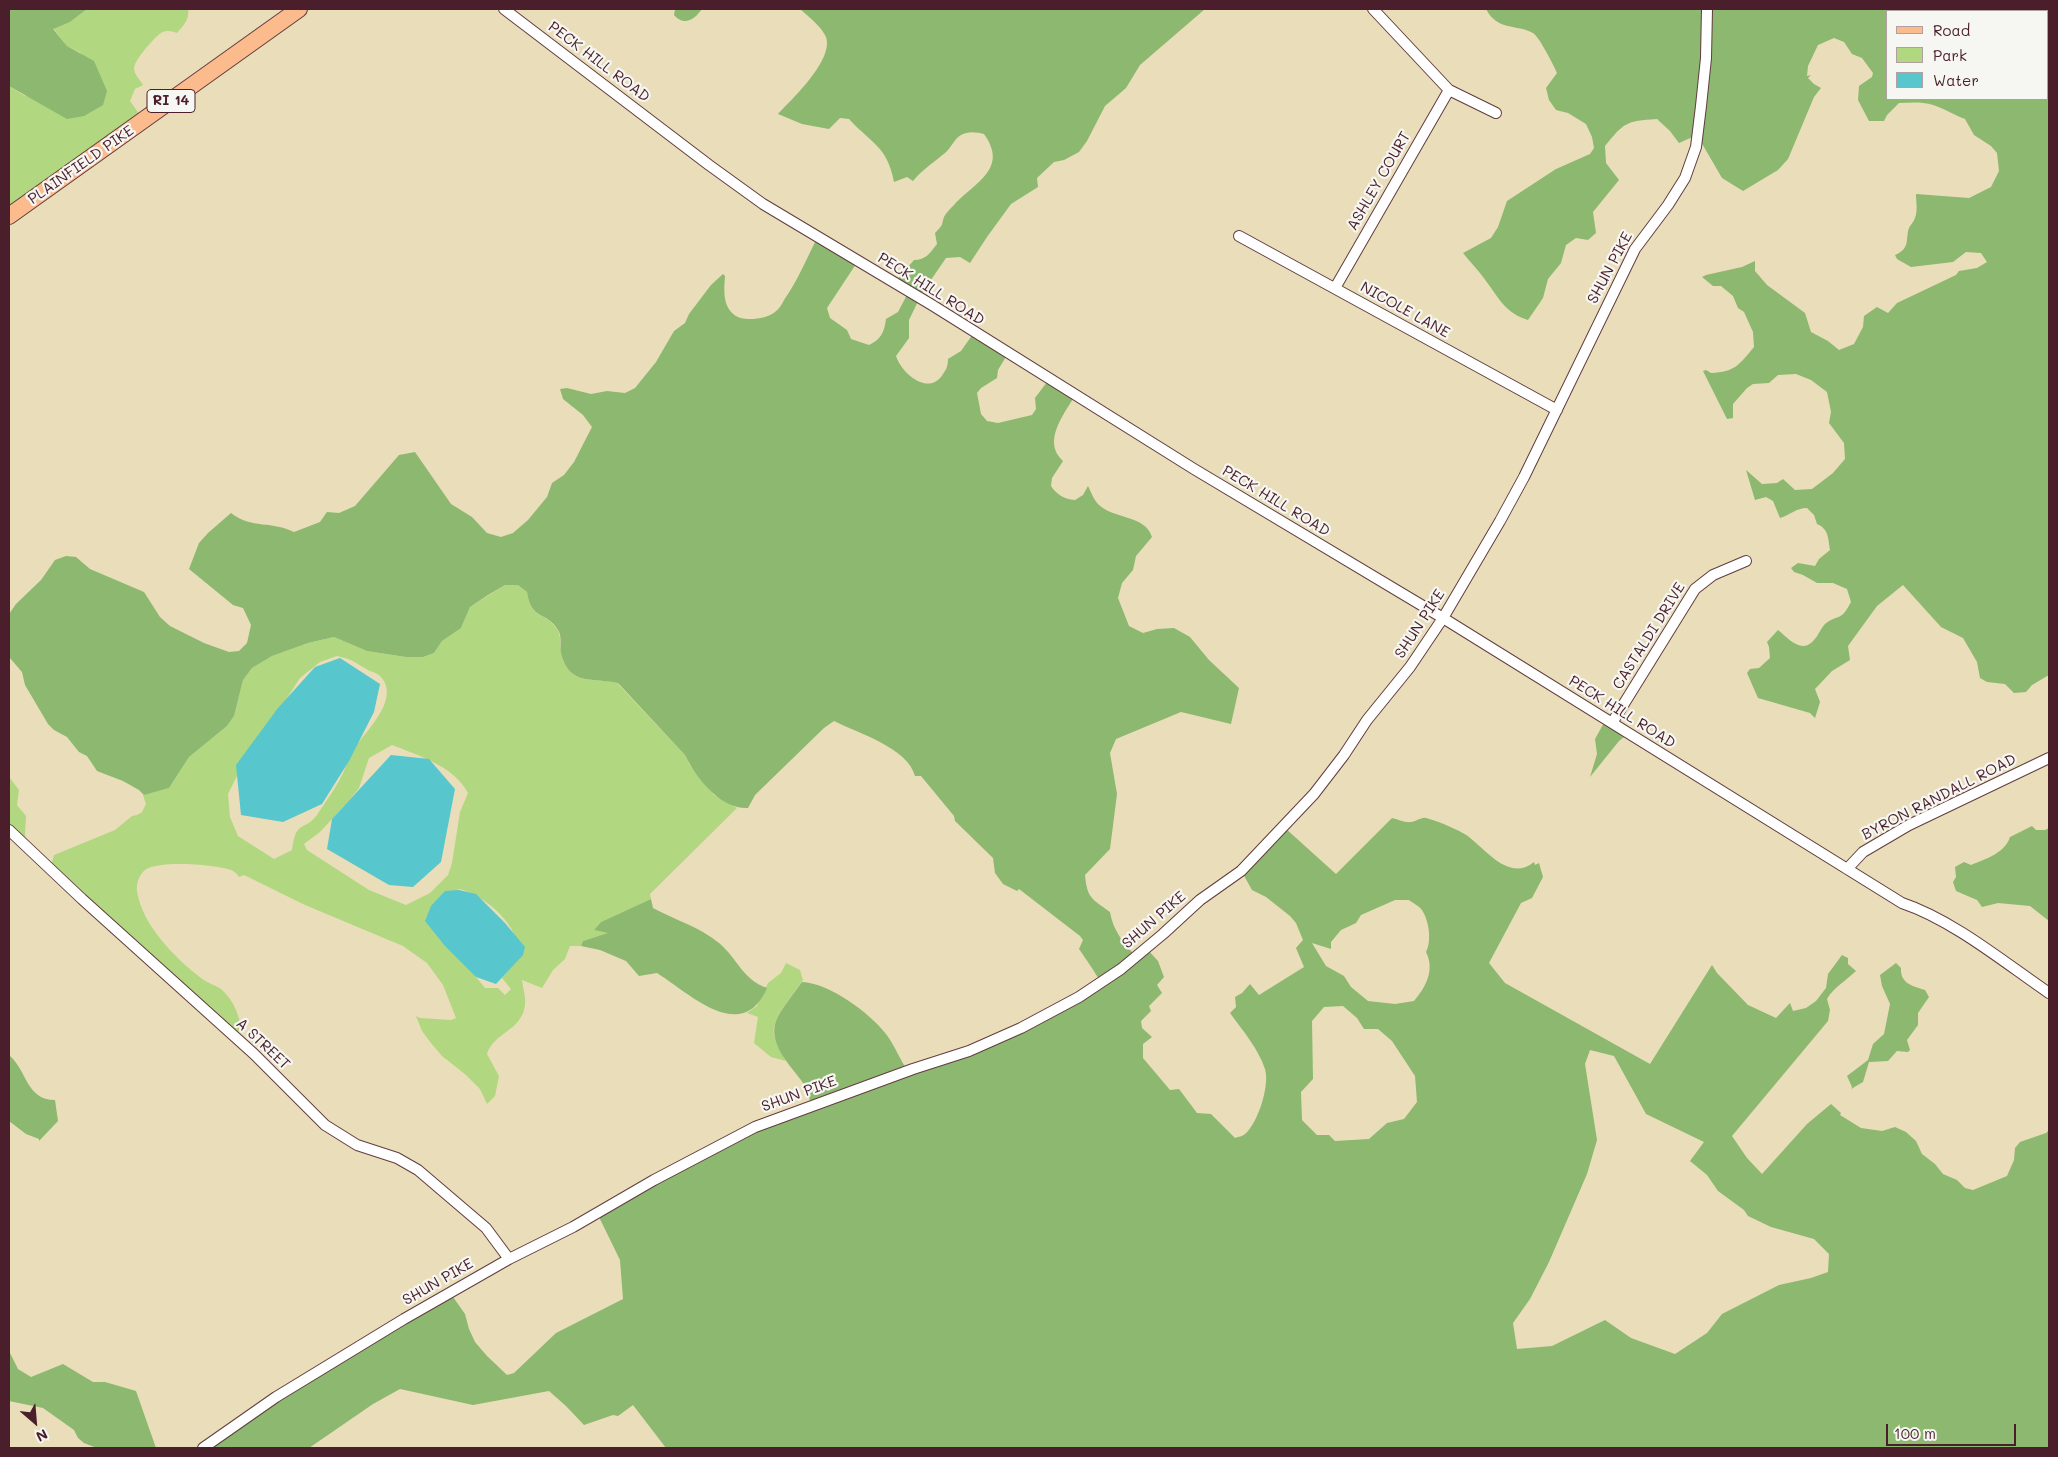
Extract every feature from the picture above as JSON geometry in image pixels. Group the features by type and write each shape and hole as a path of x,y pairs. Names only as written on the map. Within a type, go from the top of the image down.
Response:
{"main road":[{"name":"PLAINFIELD PIKE","path":"9,216 299,9"}],"street":[{"name":"PECK HILL ROAD","path":"504,9 709,166 763,204 932,305 1194,469 1443,618 1902,903 1925,911 1945,922 2049,993"},
{"path":"1373,9 1449,90 1496,112"},
{"name":"SHUN PIKE","path":"203,1448 323,1367 510,1259 573,1227 654,1180 755,1127 978,1047 1022,1028 1079,997 1121,969 1200,900 1241,871 1314,794 1344,755 1367,720 1410,667 1443,618 1500,521 1635,249 1668,205 1684,178 1696,147 1706,58 1707,9"},
{"name":"ASHLEY COURT","path":"1335,288 1449,90"},
{"name":"NICOLE LANE","path":"1239,236 1556,410"},
{"name":"CASTALDI DRIVE","path":"1612,723 1695,588 1714,575 1746,561"},
{"name":"BYRON RANDALL ROAD","path":"1847,869 1864,852 1909,825 2049,758"},
{"name":"A STREET","path":"9,830 82,899 254,1054 325,1125 357,1145 397,1158 418,1170 486,1228 510,1259"}],"green space":[{"path":"9,9 87,9 70,22 53,29 67,46 94,61 107,91 103,105 84,116 67,119 9,86"},
{"path":"87,9 188,9 188,16 177,33 165,31 154,39 135,64 135,72 143,85 135,89 130,101 142,118 9,213 9,86 25,96 81,53 67,46 53,28 70,22"},
{"path":"675,9 702,9 693,18 682,21 674,15"},
{"path":"800,9 1205,9 1140,65 1126,88 1105,106 1087,141 1079,152 1064,160 1054,162 1037,178 1038,187 1011,204 970,263 960,257 946,258 922,293 909,320 909,338 896,356 908,374 928,384 935,382 941,377 948,364 948,359 961,351 973,334 1007,355 998,370 997,378 981,388 977,393 981,414 987,421 998,423 1032,415 1036,409 1035,398 1047,382 1074,397 1056,429 1054,446 1057,454 1063,461 1052,478 1051,486 1061,496 1075,500 1083,495 1088,486 1094,498 1104,509 1143,525 1149,530 1152,537 1136,556 1133,570 1122,583 1118,598 1129,626 1143,633 1157,629 1174,628 1190,637 1209,660 1239,688 1231,724 1181,712 1116,739 1110,753 1117,794 1110,849 1085,875 1089,893 1095,901 1110,912 1116,930 1126,946 1135,955 1147,949 1158,961 1164,977 1157,985 1162,993 1149,1006 1151,1011 1141,1021 1142,1028 1152,1037 1143,1044 1143,1058 1170,1090 1179,1089 1197,1113 1211,1114 1235,1138 1242,1136 1250,1129 1258,1113 1266,1084 1265,1069 1254,1047 1230,1013 1236,1007 1235,997 1242,993 1250,984 1259,995 1304,967 1296,948 1303,940 1296,923 1290,916 1266,897 1252,890 1242,872 1285,828 1336,874 1392,818 1413,822 1426,818 1448,826 1466,835 1491,856 1508,867 1525,867 1534,862 1535,865 1539,863 1543,877 1532,898 1521,903 1489,963 1505,983 1650,1064 1712,965 1717,973 1748,1005 1776,1018 1790,1003 1793,1011 1806,1008 1816,1001 1826,988 1828,974 1842,955 1848,958 1848,964 1856,971 1829,995 1827,999 1830,1010 1828,1021 1732,1136 1747,1158 1762,1174 1807,1124 1831,1104 1841,1113 1840,1115 1861,1128 1882,1131 1895,1127 1906,1132 1916,1141 1922,1154 1935,1164 1943,1174 1957,1180 1965,1188 1973,1190 2007,1176 2014,1160 2015,1148 2020,1142 2046,1133 2049,1130 2049,1448 666,1448 633,1405 618,1416 613,1415 584,1425 549,1391 473,1405 400,1389 373,1404 309,1448 205,1448 451,1294 465,1314 475,1342 507,1375 514,1373 556,1333 623,1299 620,1260 598,1215 648,1184 811,1105 801,1080 777,1045 774,1029 778,1016 802,982 836,993 870,1017 886,1034 908,1071 971,1051 1101,983 1079,949 1083,940 1080,936 1019,889 1017,891 1003,884 995,873 993,858 955,821 954,816 921,776 915,776 903,757 893,749 834,721 824,728 755,795 748,808 728,804 703,783 685,755 618,683 583,679 570,671 561,653 558,630 554,624 532,608 527,592 518,585 505,585 470,607 461,628 442,641 434,653 423,657 406,657 367,651 334,637 308,643 272,656 252,668 243,680 234,716 227,726 189,757 169,788 144,795 123,781 97,771 87,756 79,752 67,737 54,730 48,724 25,685 22,672 9,657 9,614 16,604 41,580 55,560 66,556 76,557 90,569 144,592 160,617 170,626 204,643 229,652 239,651 247,643 251,625 243,608 233,605 189,569 199,543 231,513 246,521 294,532 320,522 327,512 339,513 355,506 399,455 415,452 451,504 472,517 487,533 501,537 513,533 528,520 547,497 552,483 564,475 574,462 592,427 583,415 563,399 560,389 567,388 591,394 607,391 625,393 635,388 656,362 674,331 685,323 689,314 711,285 723,274 725,276 725,299 733,314 738,317 752,319 762,318 771,314 780,306 794,285 817,238 856,264 827,308 830,318 847,330 851,339 869,345 879,338 883,332 886,319 898,312 908,293 896,281 914,260 925,257 937,244 935,233 941,226 946,214 979,182 991,166 993,157 991,146 984,134 972,132 961,135 945,153 913,181 907,177 894,182 887,160 878,146 849,119 840,118 829,129 802,124 778,114 818,68 827,46 824,33","holes":["1395,900 1409,900 1421,909 1424,915 1428,925 1429,937 1426,952 1430,965 1428,978 1414,1001 1395,1004 1368,1001 1351,987 1344,976 1326,966 1312,943 1331,949 1331,942 1341,930 1356,923 1361,915","1343,1006 1357,1018 1364,1029 1378,1029 1392,1041 1415,1076 1417,1102 1404,1119 1387,1123 1369,1139 1335,1141 1329,1135 1317,1135 1302,1120 1301,1092 1313,1079 1312,1021 1324,1007","1590,1050 1614,1056 1646,1114 1704,1142 1690,1161 1707,1175 1718,1191 1744,1210 1748,1216 1771,1227 1814,1239 1829,1254 1828,1272 1779,1285 1722,1314 1707,1333 1675,1354 1631,1338 1605,1320 1552,1346 1517,1349 1513,1323 1530,1299 1549,1262 1587,1174 1597,1140 1585,1064"]},
{"path":"1486,9 2049,9 2049,675 2032,685 2026,692 2014,693 2005,684 1987,682 1980,678 1977,662 1963,638 1941,627 1903,585 1877,606 1848,646 1850,660 1832,671 1815,689 1820,702 1815,718 1810,713 1758,698 1747,673 1750,669 1759,668 1770,658 1767,642 1778,630 1795,644 1805,646 1815,638 1825,624 1842,615 1851,602 1847,589 1833,583 1817,583 1794,572 1791,568 1798,563 1815,566 1819,559 1830,550 1826,532 1817,524 1814,515 1807,508 1780,518 1773,501 1766,497 1755,500 1746,470 1762,484 1777,483 1783,479 1795,490 1812,489 1833,473 1845,459 1844,443 1829,423 1831,412 1827,392 1811,380 1796,374 1778,375 1769,383 1753,384 1733,404 1733,418 1727,419 1703,371 1706,370 1711,373 1731,369 1740,363 1754,347 1753,332 1744,312 1738,308 1733,296 1721,286 1713,286 1702,277 1706,275 1742,267 1755,261 1755,271 1767,285 1805,313 1811,332 1828,341 1839,350 1854,344 1863,327 1864,316 1877,307 1888,313 1897,303 1956,275 1959,271 1977,268 1987,262 1981,253 1966,252 1953,262 1911,267 1897,259 1895,255 1905,246 1909,228 1914,221 1917,209 1916,194 1969,198 1991,187 1999,171 1997,153 1991,146 1974,135 1965,119 1929,104 1899,103 1887,115 1884,121 1869,121 1858,100 1859,86 1872,77 1873,73 1862,58 1852,54 1844,42 1834,38 1818,45 1808,66 1807,76 1811,75 1808,78 1821,88 1814,97 1788,159 1778,170 1743,191 1722,178 1697,135 1679,143 1657,119 1631,122 1621,128 1605,146 1606,163 1619,180 1593,212 1596,233 1588,240 1576,238 1566,245 1561,263 1548,279 1543,298 1528,320 1520,317 1503,304 1463,253 1491,238 1498,227 1507,201 1556,169 1590,154 1594,148 1592,137 1586,124 1568,113 1556,110 1549,100 1546,88 1557,73 1536,35 1527,30 1496,21"},
{"path":"505,585 518,585 527,592 529,601 535,611 552,623 558,631 564,663 569,671 583,679 619,683 685,755 690,765 714,795 737,808 650,894 651,899 601,922 594,930 609,933 583,941 581,946 570,946 565,959 553,970 542,988 522,980 525,996 523,1014 514,1026 495,1041 487,1054 499,1076 495,1096 487,1104 480,1089 442,1056 422,1031 416,1016 420,1018 451,1020 456,1018 443,985 427,963 403,946 305,905 244,875 239,877 231,870 212,866 173,864 151,867 145,870 138,880 137,891 145,916 161,940 181,961 203,980 226,993 236,1009 242,1033 234,1030 50,870 54,855 115,830 132,816 142,812 146,804 143,795 169,788 189,757 227,726 234,716 243,680 252,668 272,656 308,643 334,637 367,651 406,657 423,657 434,653 442,641 461,628 470,607","holes":["337,656 354,662 381,677 386,686 387,696 378,718 355,747 340,779 317,815 298,830 292,850 274,859 238,836 230,817 228,794 239,772 300,678 320,662","392,745 445,769 462,784 468,793 460,812 452,863 448,875 430,893 406,905 369,890 307,850 304,844 320,832 359,788 369,758","459,889 467,891 494,908 508,924 516,941 516,961 502,978 511,989 505,995 498,988 485,988 472,972 440,899"]},
{"path":"1605,721 1628,734 1619,741 1590,777 1597,754 1595,739"},
{"path":"9,777 19,790 17,805 26,816 26,847 9,830"},
{"path":"2032,826 2036,830 2049,828 2049,921 2030,906 1998,903 1982,907 1977,900 1956,891 1953,882 1956,877 1955,867 1964,862 1971,865 1994,855 2008,843 2010,837"},
{"path":"651,899 653,908 712,937 746,974 767,988 756,1005 744,1013 730,1014 715,1010 699,1002 657,973 639,976 626,961 600,950 581,946 583,941 608,933 594,930 601,922"},
{"path":"786,963 800,970 803,980 779,1014 774,1028 776,1042 786,1061 771,1057 754,1043 758,1017 747,1013 757,1006 768,983 781,973"},
{"path":"1896,963 1901,968 1902,977 1911,985 1925,990 1929,997 1918,1013 1918,1025 1907,1040 1910,1050 1908,1052 1897,1051 1888,1061 1869,1062 1863,1082 1851,1089 1852,1087 1847,1076 1868,1060 1873,1044 1884,1034 1890,1004 1882,986 1880,975"},
{"path":"9,1055 20,1068 32,1090 45,1099 55,1100 58,1121 39,1141 39,1139 26,1134 9,1121"},
{"path":"9,1351 18,1369 31,1377 63,1364 93,1382 105,1382 136,1391 156,1448 97,1448 84,1443 78,1438 74,1430 43,1408 9,1401"}],"water":[{"path":"340,658 380,684 374,712 349,761 322,804 283,822 241,815 236,765 278,708 315,667"},
{"path":"391,755 429,759 455,789 441,862 413,887 389,885 327,849 332,819"},
{"path":"459,890 476,894 505,923 525,947 523,955 496,984 476,977 445,946 425,921 431,906 445,891"}]}
